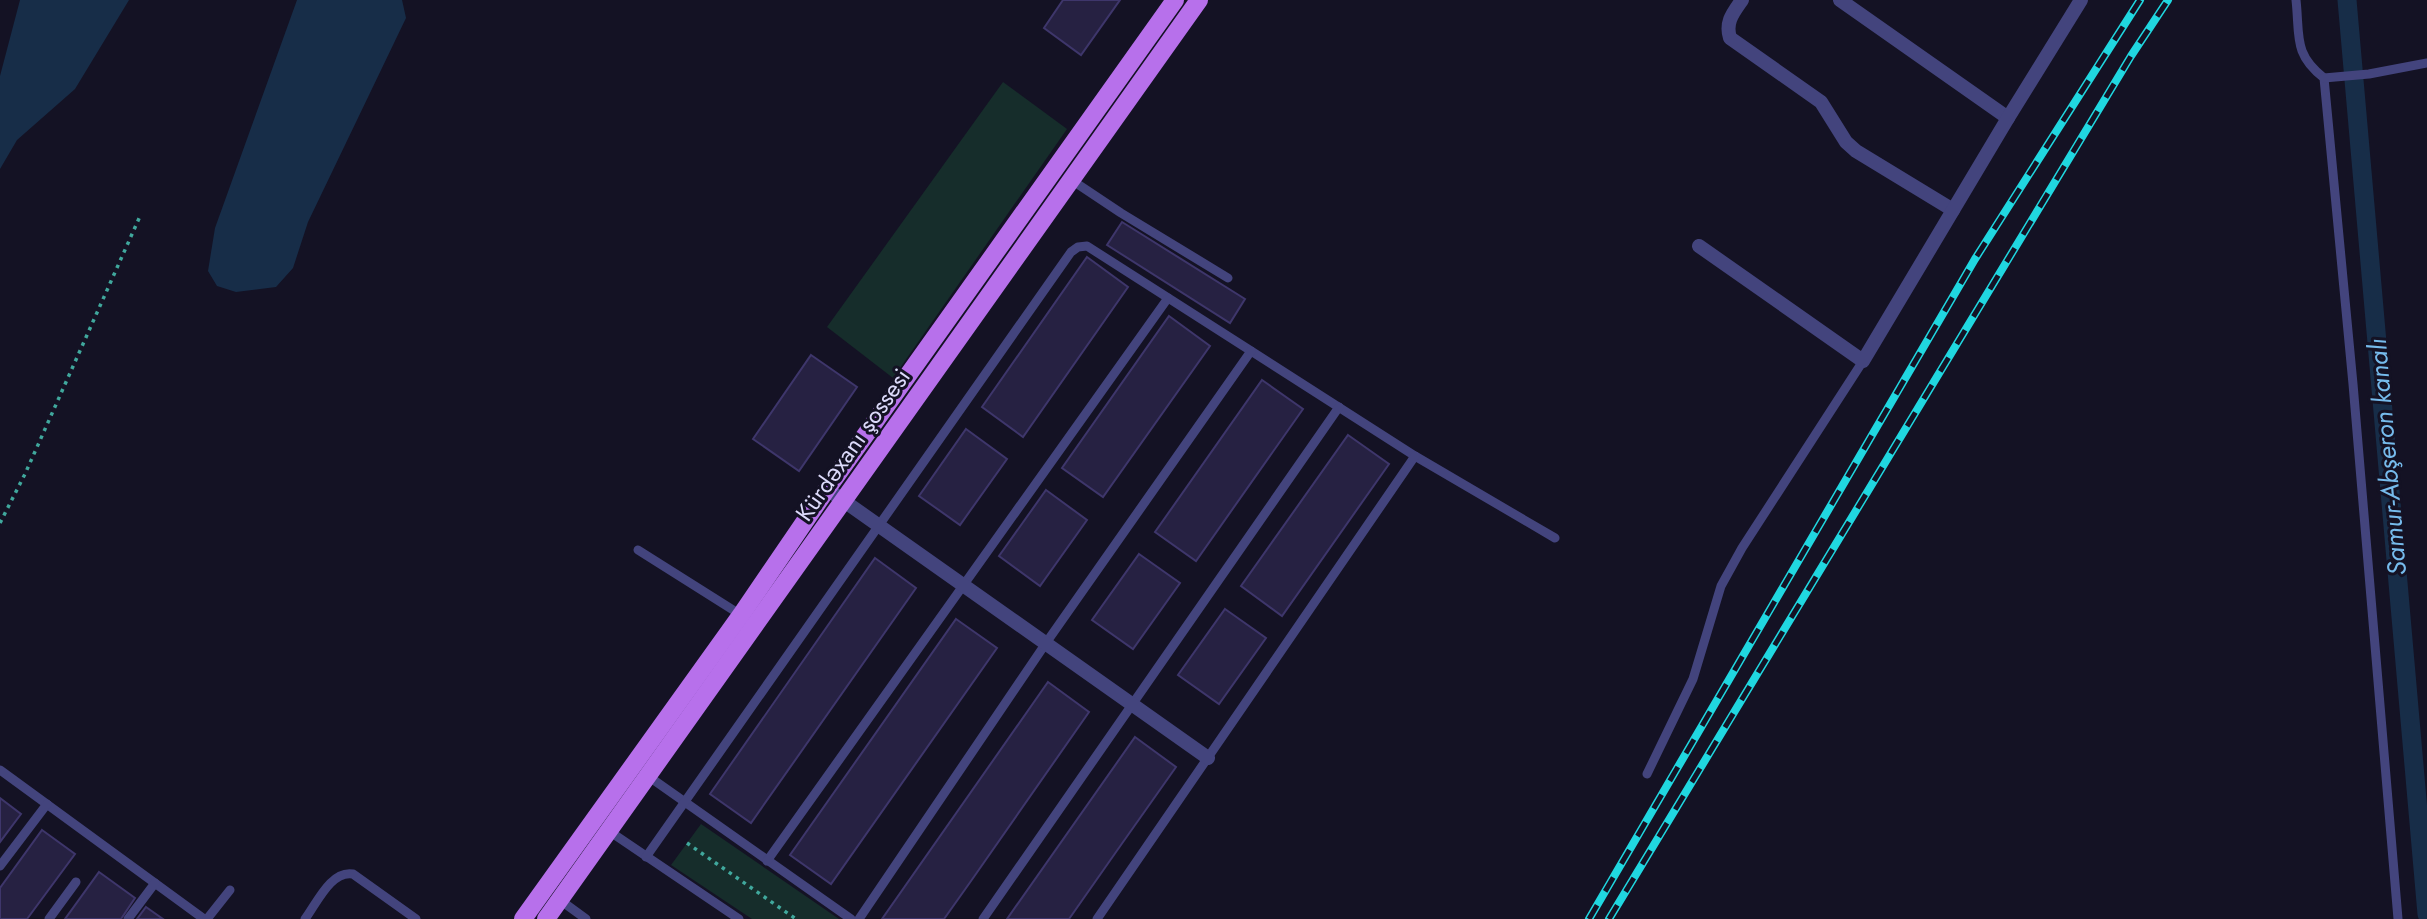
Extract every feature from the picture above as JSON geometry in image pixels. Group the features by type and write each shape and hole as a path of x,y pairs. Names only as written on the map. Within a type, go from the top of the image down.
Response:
{"main road":[{"name":"Kürdəxanı şossesi","path":"523,919 1175,0"},
{"name":"Kürdəxanı şossesi","path":"547,919 1199,0"}],"street":[{"path":"1742,0 1731,15 1726,28 1730,38 1821,102 1846,142 1856,151 1953,209"},
{"path":"1840,0 2007,118"},
{"path":"1699,246 1863,361 2007,118 2081,0"},
{"path":"827,489 1208,758"}],"lane":[{"path":"2296,0 2302,55 2309,67 2324,78 2369,75 2427,63"},
{"path":"2324,78 2399,919"},
{"path":"1070,179 1121,214 1228,278"},
{"path":"646,857 1071,252 1078,247 1087,246 1415,456 1555,538"},
{"path":"767,861 1168,298"},
{"path":"859,919 1046,643 1251,351"},
{"path":"1647,774 1693,679 1721,586 1741,548 1863,361"},
{"path":"983,919 1339,407"},
{"path":"1097,919 1415,456"},
{"path":"638,550 741,615"},
{"path":"0,770 206,919 230,890"},
{"path":"648,776 851,919"},
{"path":"0,866 47,804"},
{"path":"609,831 739,919"},
{"path":"305,919 335,877 345,872 353,874 416,919"},
{"path":"49,919 76,883"},
{"path":"128,919 155,883"},
{"path":"560,900 586,919"}],"path":[{"path":"0,523 25,474 141,214"},
{"path":"687,843 796,919"}],"green space":[{"path":"1003,82 1067,129 893,378 827,327"},
{"path":"701,824 839,919 752,919 671,865"}],"water":[{"path":"20,0 129,0 75,89 17,140 0,169 0,76"},
{"path":"297,0 402,0 406,18 308,222 293,268 276,287 236,292 217,286 208,271 215,228"}],"building":[{"path":"1063,0 1120,0 1081,55 1044,28"},
{"path":"1122,222 1245,299 1230,323 1107,245"},
{"path":"1087,257 1128,287 1023,437 982,407"},
{"path":"1169,316 1210,346 1103,497 1062,468"},
{"path":"811,355 857,387 799,471 753,439"},
{"path":"1262,380 1303,409 1196,561 1155,532"},
{"path":"966,429 1007,459 960,525 919,496"},
{"path":"1348,435 1389,464 1282,616 1241,586"},
{"path":"1046,490 1087,520 1040,586 999,556"},
{"path":"1139,554 1180,583 1133,649 1092,620"},
{"path":"875,558 916,588 751,823 710,794"},
{"path":"1225,609 1266,638 1219,704 1178,675"},
{"path":"956,619 997,648 831,884 790,855"},
{"path":"1048,682 1089,712 971,881 944,919 882,919"},
{"path":"1135,737 1176,767 1069,919 1007,919"},
{"path":"0,798 21,814 0,842"},
{"path":"42,830 75,854 27,919 0,919 0,888"},
{"path":"99,872 135,898 121,919 65,919"},
{"path":"146,907 163,919 137,919"}],"waterway":[{"name":"Samur-Abşeron kanalı","path":"2347,0 2427,914"}],"railway":[{"path":"1589,919 1975,259 2140,0"},
{"path":"1609,919 2131,56 2168,0"}]}
